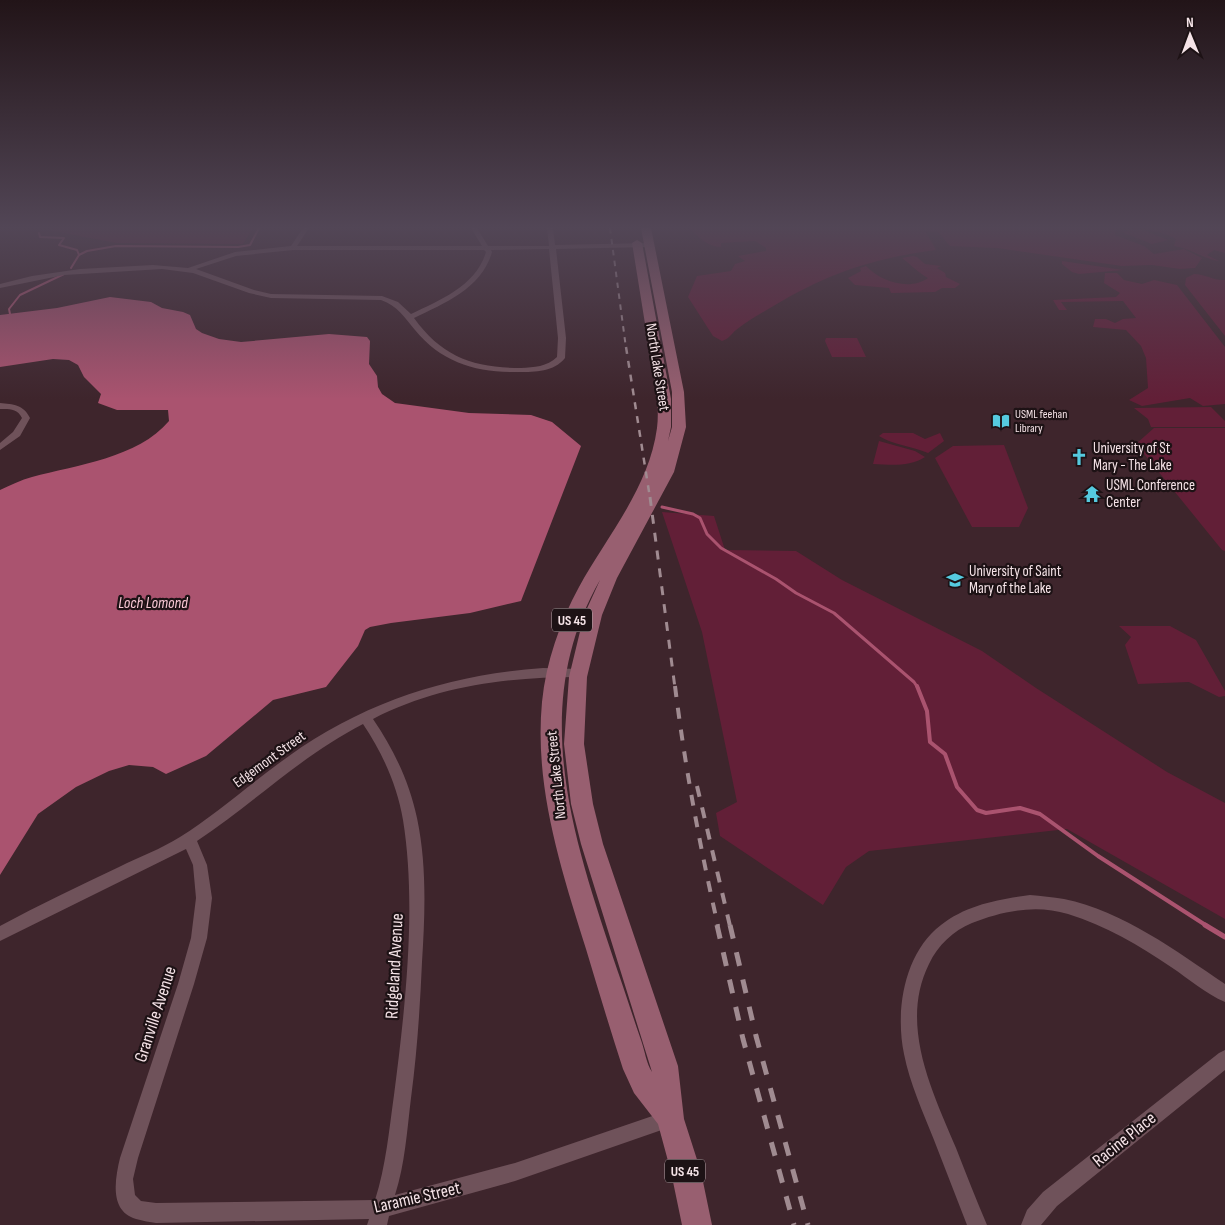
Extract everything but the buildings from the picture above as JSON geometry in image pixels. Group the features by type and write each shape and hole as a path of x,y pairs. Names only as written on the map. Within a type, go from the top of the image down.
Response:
{"main road":[{"name":"North Lake Street","path":"648,285 665,406 666,421 663,441 657,462 641,496 581,599 566,635 568,673 582,804 592,844 665,1066 670,1119 686,1172 696,1225"},
{"name":"North Lake Street","path":"568,673 613,571 661,484 676,441 680,418 678,392 653,285"}],"street":[{"path":"234,285 256,294 271,296 382,298 398,304 434,344 458,362 488,370 529,370 550,366 561,358 562,345 555,285"},
{"path":"410,317 445,299 465,285"},
{"path":"0,406 20,408 26,418 17,434 0,446"},
{"name":"Edgemont Street","path":"0,934 189,838 212,824 310,748 365,717 410,697 447,685 509,674 568,673"},
{"name":"Ridgeland Avenue","path":"365,717 379,733 393,763 405,797 417,875 418,924 409,1045 391,1178 379,1217"},
{"name":"Granville Avenue","path":"126,1200 124,1179 129,1158 186,984 199,938 204,898 200,865 189,838"},
{"path":"977,1225 923,1089 915,1064 909,1027 910,998 920,964 936,938 945,929 973,914 994,906 1019,902 1043,902 1076,908 1120,926 1154,946 1225,994"},
{"name":"Racine Place","path":"1031,1225 1034,1217 1050,1198 1225,1059"},
{"name":"Laramie Street","path":"126,1200 137,1210 156,1213 379,1217 670,1119"}],"shaded area":[{"path":"693,285 813,285 747,322 722,341 713,336 688,297"},
{"path":"857,285 959,285 955,288 942,288 935,292 891,293 889,288"},
{"path":"1107,285 1177,285 1225,347 1225,404 1203,406 1190,398 1142,406 1129,400 1148,388 1146,358 1141,346 1126,330 1093,327 1095,319 1106,319 1115,323 1123,319 1136,318 1123,301 1061,302 1067,310 1059,310 1053,300 1116,297 1120,293"},
{"path":"1185,285 1225,285 1225,336"},
{"path":"826,338 857,338 866,357 832,357 825,341"},
{"path":"1211,407 1225,421 1225,427 1151,427 1148,419 1134,408"},
{"path":"1154,428 1225,428 1225,551 1222,550 1136,444"},
{"path":"883,433 913,433 925,439 940,433 944,441 928,453 879,436"},
{"path":"879,441 915,451 925,457 907,464 873,464"},
{"path":"1004,445 1028,508 1019,527 972,527 935,458 953,446"},
{"path":"662,512 714,516 725,550 796,551 842,580 982,651 1167,772 1225,803 1225,919 1067,829 869,851 846,867 823,905 720,836 716,813 737,802 702,632"},
{"path":"1119,626 1170,626 1196,640 1225,691 1225,696 1219,697 1189,682 1138,684 1125,645 1131,637"}],"water":[{"name":"Loch Lomond","path":"110,297 151,302 162,308 183,312 190,315 196,329 219,339 241,342 329,334 367,337 370,341 369,364 377,376 378,387 382,394 395,403 469,413 531,415 552,422 581,446 521,601 470,613 370,627 365,630 358,646 326,687 273,700 206,756 166,774 153,767 129,765 109,771 76,787 38,814 0,875 0,490 28,478 87,464 124,452 156,434 169,421 168,410 117,410 98,403 101,394 84,377 78,365 69,360 53,359 0,367 0,315 57,308"}],"waterway":[{"path":"10,314 9,309 20,295 41,285"},
{"path":"662,507 693,514 700,518 707,534 721,548 776,579 796,593 834,613 914,682 918,687"},
{"path":"918,687 927,711 930,742 945,754 957,787 977,810 986,813 1020,808 1040,814 1098,856 1207,926"},
{"path":"1205,925 1225,937"}],"railway":[{"path":"618,285 626,348"},
{"path":"626,347 650,498"},
{"path":"650,497 675,688"},
{"path":"675,686 683,747 718,926"},
{"path":"697,786 730,926"},
{"path":"717,925 743,1039 794,1225"},
{"path":"730,925 756,1036 808,1225"}],"place":[{"name":"USML feehan Library","path":"1001,421"},
{"name":"University of St Mary - The Lake","path":"1079,457"},
{"name":"USML Conference Center","path":"1092,494"},
{"name":"University of Saint Mary of the Lake","path":"955,580"}]}
